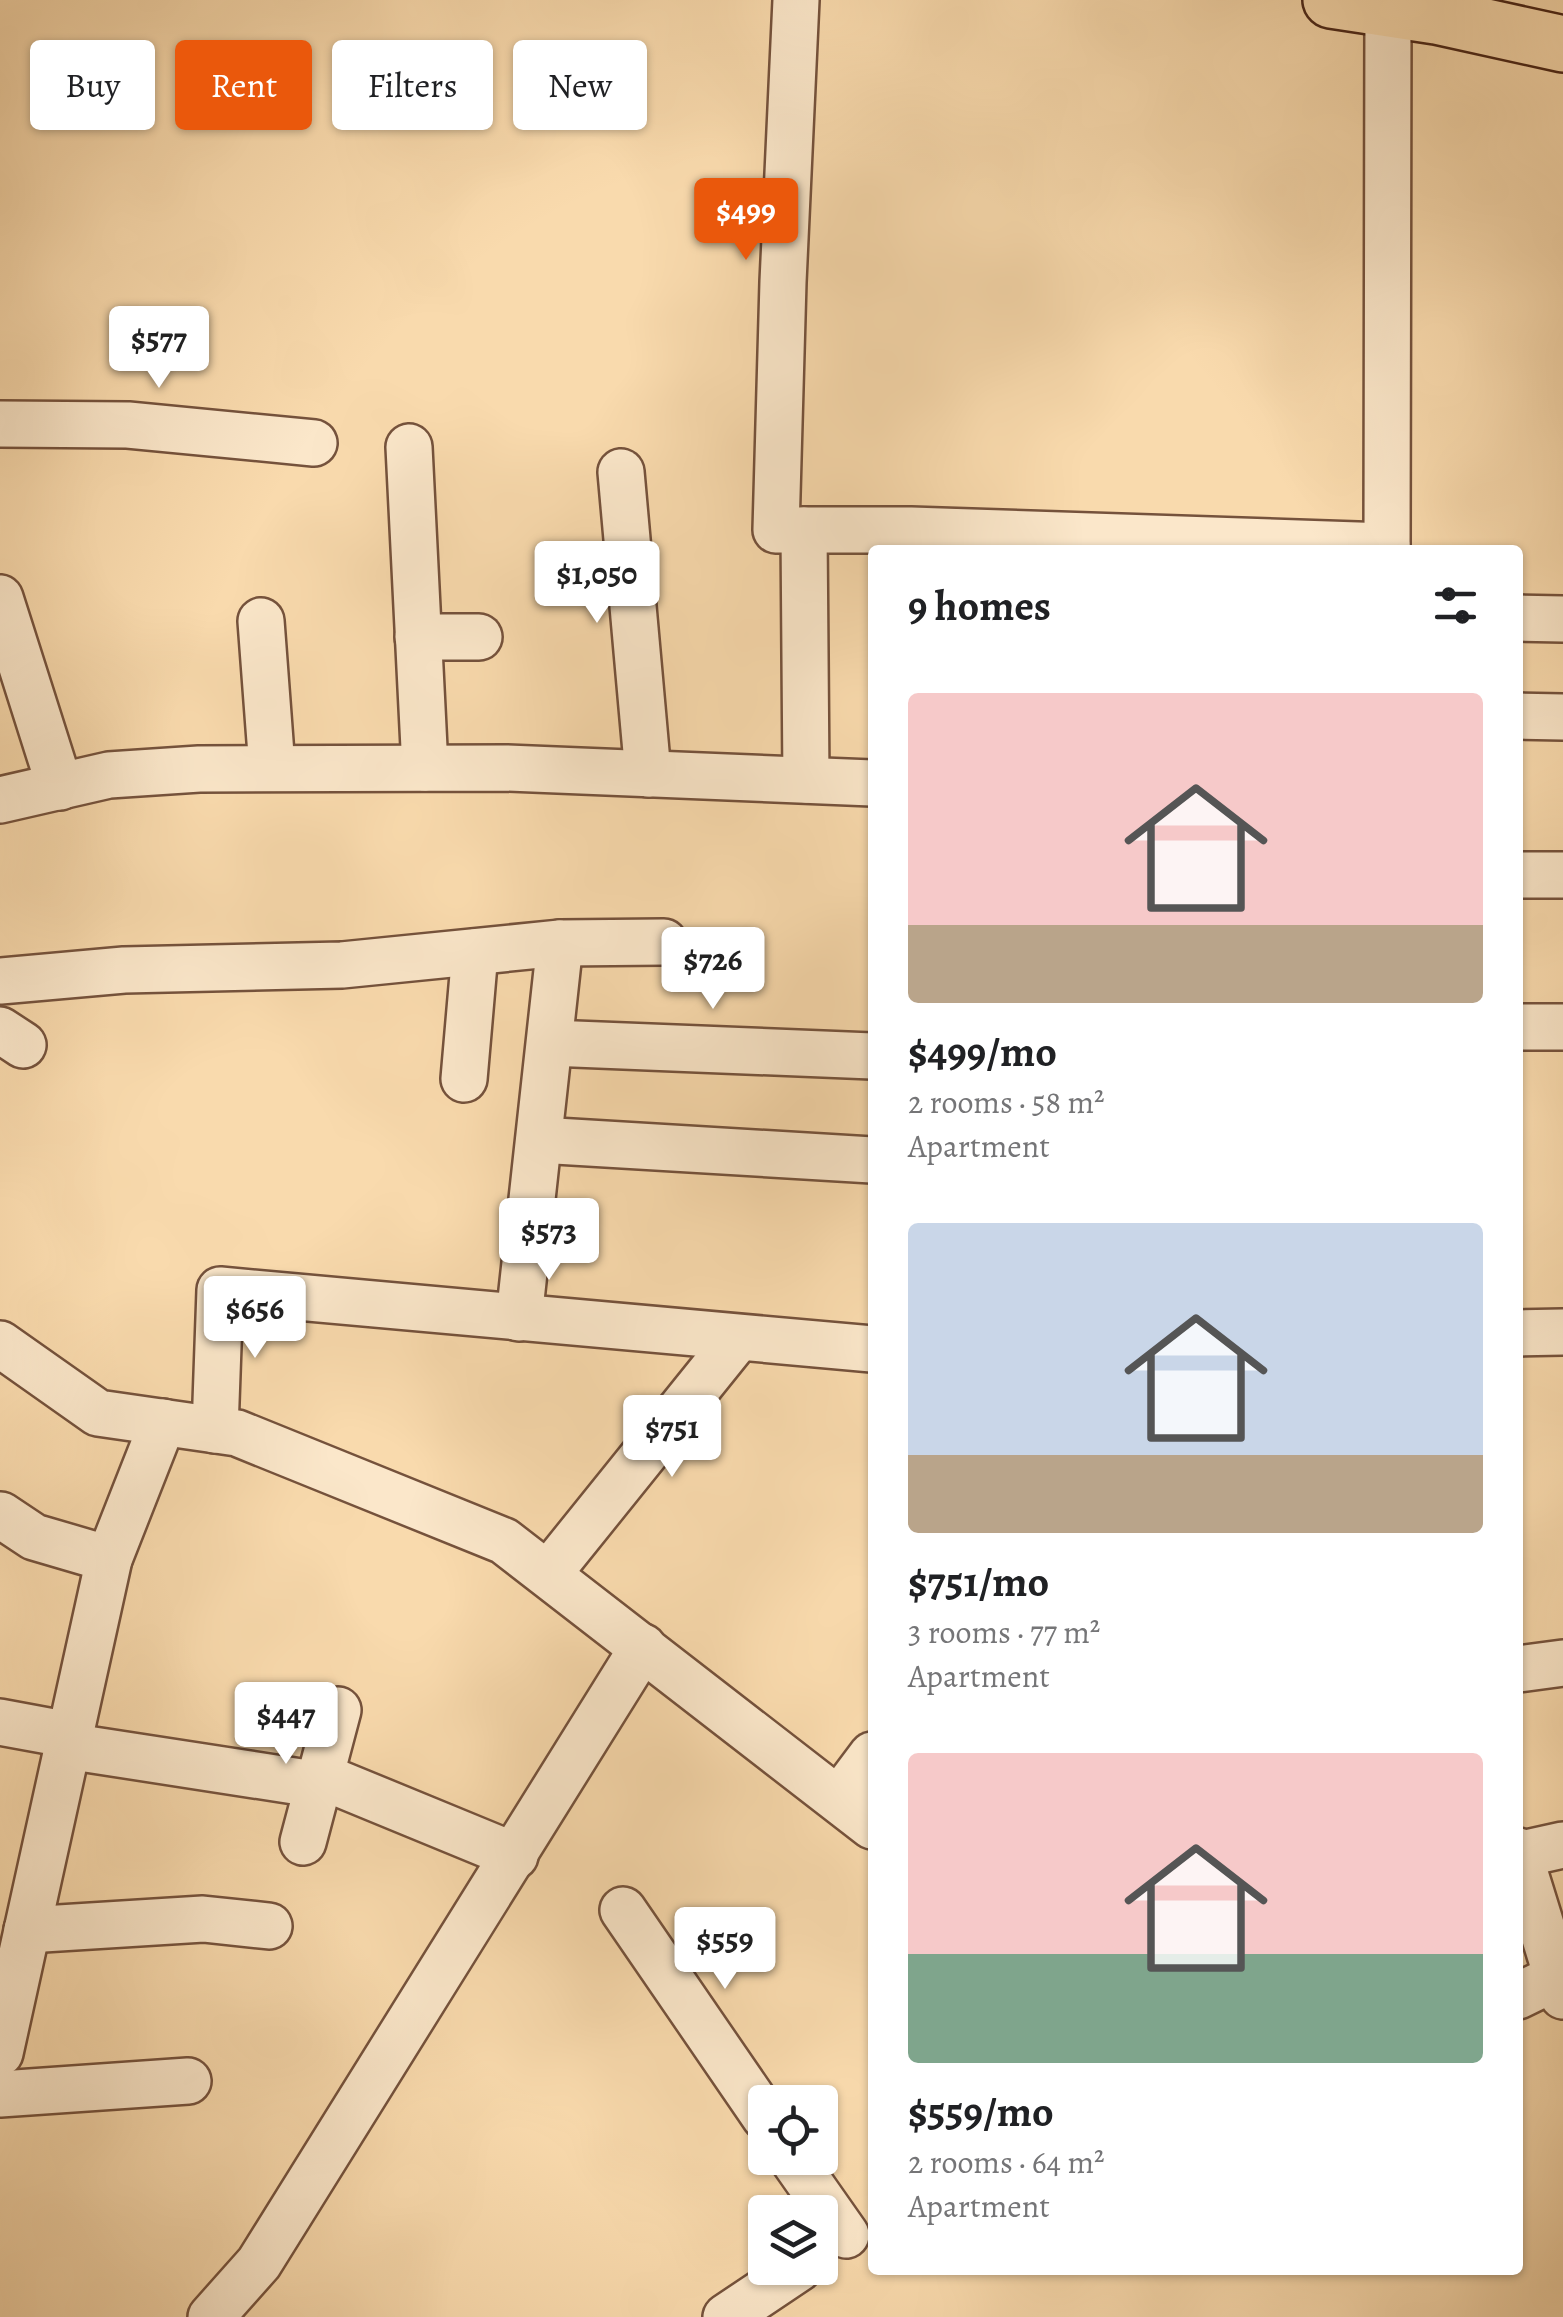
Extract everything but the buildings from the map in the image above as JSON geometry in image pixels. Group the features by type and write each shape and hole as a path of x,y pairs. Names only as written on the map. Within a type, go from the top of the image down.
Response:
{"main road":[{"path":"1331,0 1388,7 1563,44"}],"street":[{"path":"796,0 782,282 776,530 911,530 1308,545"},
{"path":"1388,7 1388,545"},
{"path":"0,424 128,426 314,443"},
{"path":"409,447 425,768"},
{"path":"622,472 648,774"},
{"path":"804,530 806,780"},
{"path":"0,598 60,787"},
{"path":"1523,618 1563,619"},
{"path":"261,621 272,768"},
{"path":"418,637 479,637"},
{"path":"1523,716 1563,717"},
{"path":"0,800 109,776 199,769 425,768 868,783"},
{"path":"1523,875 1563,875"},
{"path":"0,980 124,970 342,965 560,943 664,942"},
{"path":"519,1318 560,943"},
{"path":"464,1079 475,952"},
{"path":"1523,1027 1563,1027"},
{"path":"550,1043 868,1056"},
{"path":"538,1140 868,1160"},
{"path":"215,1430 220,1290 868,1350"},
{"path":"1523,1333 1563,1332"},
{"path":"548,1574 738,1338"},
{"path":"0,1344 98,1413 237,1433 504,1540 856,1813 868,1770"},
{"path":"0,2053 17,1935 69,1741 109,1558 163,1422"},
{"path":"1,1516 34,1537 109,1558"},
{"path":"211,2317 259,2263 643,1647"},
{"path":"1523,1667 1563,1663"},
{"path":"303,1842 338,1710"},
{"path":"0,1722 69,1741 321,1781 514,1856"},
{"path":"1523,1852 1563,1845"},
{"path":"1523,1877 1546,1990"},
{"path":"623,1910 748,2092"},
{"path":"17,1935 204,1919 270,1926"},
{"path":"0,2094 188,2081"},
{"path":"804,2175 846,2235"},
{"path":"726,2317 774,2285"}]}
